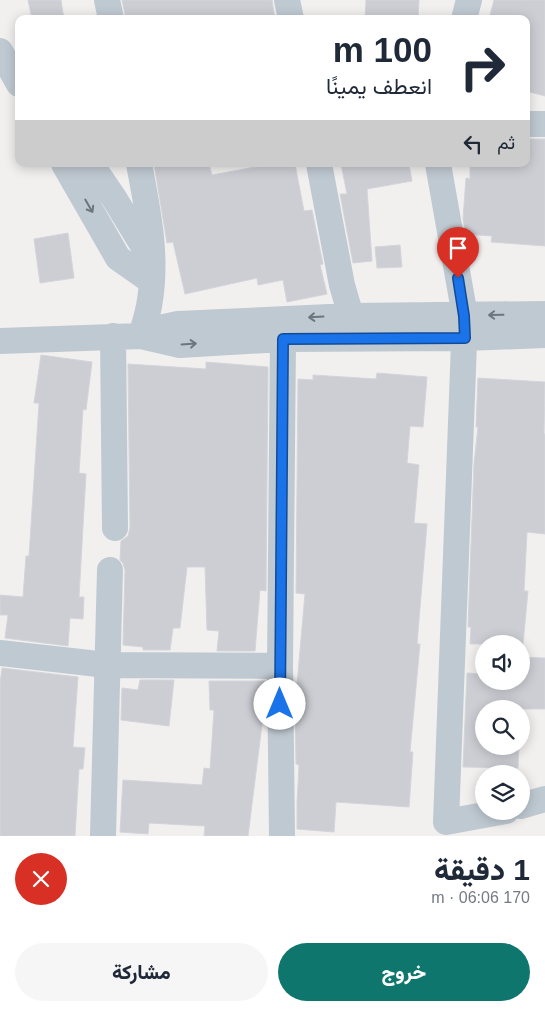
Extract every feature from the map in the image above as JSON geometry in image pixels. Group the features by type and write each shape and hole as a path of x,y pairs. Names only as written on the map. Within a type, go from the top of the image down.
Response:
{"street":[{"path":"107,0 110,15"},
{"path":"287,0 290,15"},
{"path":"465,15 470,0"},
{"path":"0,32 15,54"},
{"path":"0,51 15,77"},
{"path":"530,124 545,124"},
{"path":"66,167 118,258 153,272"},
{"path":"93,167 114,198 153,272"},
{"path":"140,167 151,226 153,272 149,306 141,336"},
{"path":"319,167 342,285 351,316"},
{"path":"438,167 465,327 446,822 475,817"},
{"path":"0,341 141,336 180,345 465,327 545,314"},
{"path":"141,336 159,328 178,324 351,316 545,335"},
{"path":"114,336 115,528"},
{"path":"282,836 280,666 283,339"},
{"path":"103,836 110,570"},
{"path":"0,653 107,665 280,666"},
{"path":"530,803 545,799"}],"building":[{"path":"28,0 61,0 63,15 31,15"},
{"path":"122,0 272,0 274,15 125,15"},
{"path":"366,0 419,0 418,15 365,15"},
{"path":"494,0 545,0 545,96 530,92 530,15 490,15"},
{"path":"530,139 545,139 545,246 491,242 492,236 466,234 463,219 466,178 470,179 470,167 530,167"},
{"path":"154,167 210,167 212,175 255,167 296,167 304,211 312,210 323,264 320,265 327,294 287,302 283,280 258,285 257,278 185,294 173,242 167,243"},
{"path":"342,167 410,167 412,181 367,189 372,261 353,263 340,194 347,194"},
{"path":"68,233 74,278 40,283 34,239"},
{"path":"400,245 402,267 377,268 375,247"},
{"path":"41,355 92,362 86,410 83,409 79,473 86,474 79,597 84,597 83,619 70,618 68,646 5,638 8,615 0,615 0,595 23,597 26,556 29,556 39,403 34,403"},
{"path":"206,362 268,367 266,591 260,590 255,651 217,651 219,631 207,630 205,567 187,567 180,628 173,628 170,650 143,650 143,647 123,645 125,570 120,560 121,541 128,536 130,528 128,364 206,369"},
{"path":"377,373 427,377 423,427 410,426 407,463 419,465 414,523 427,524 417,644 420,644 410,752 413,752 409,807 336,802 334,832 297,829 299,765 296,764 295,707 305,594 296,593 298,379 313,380 313,375 376,379"},
{"path":"478,378 545,382 545,534 527,532 524,591 528,591 524,635 475,635 475,644 470,644 471,627 468,627 474,464 478,427 476,427"},
{"path":"530,657 545,658 545,709 530,709 530,700 475,700 475,755 519,755 518,765 475,765 475,767 463,767 467,673 475,673 475,690 530,690"},
{"path":"2,668 78,677 73,747 85,748 83,769 79,769 75,836 0,836 0,683"},
{"path":"140,680 174,680 169,726 121,720 122,688 138,690"},
{"path":"209,681 265,681 265,701 248,836 204,836 205,826 149,823 148,834 120,832 123,780 202,785 204,768 210,769 214,710 210,710"}],"route":[{"path":"280,704 283,339 465,338 464,316 458,278"}]}
